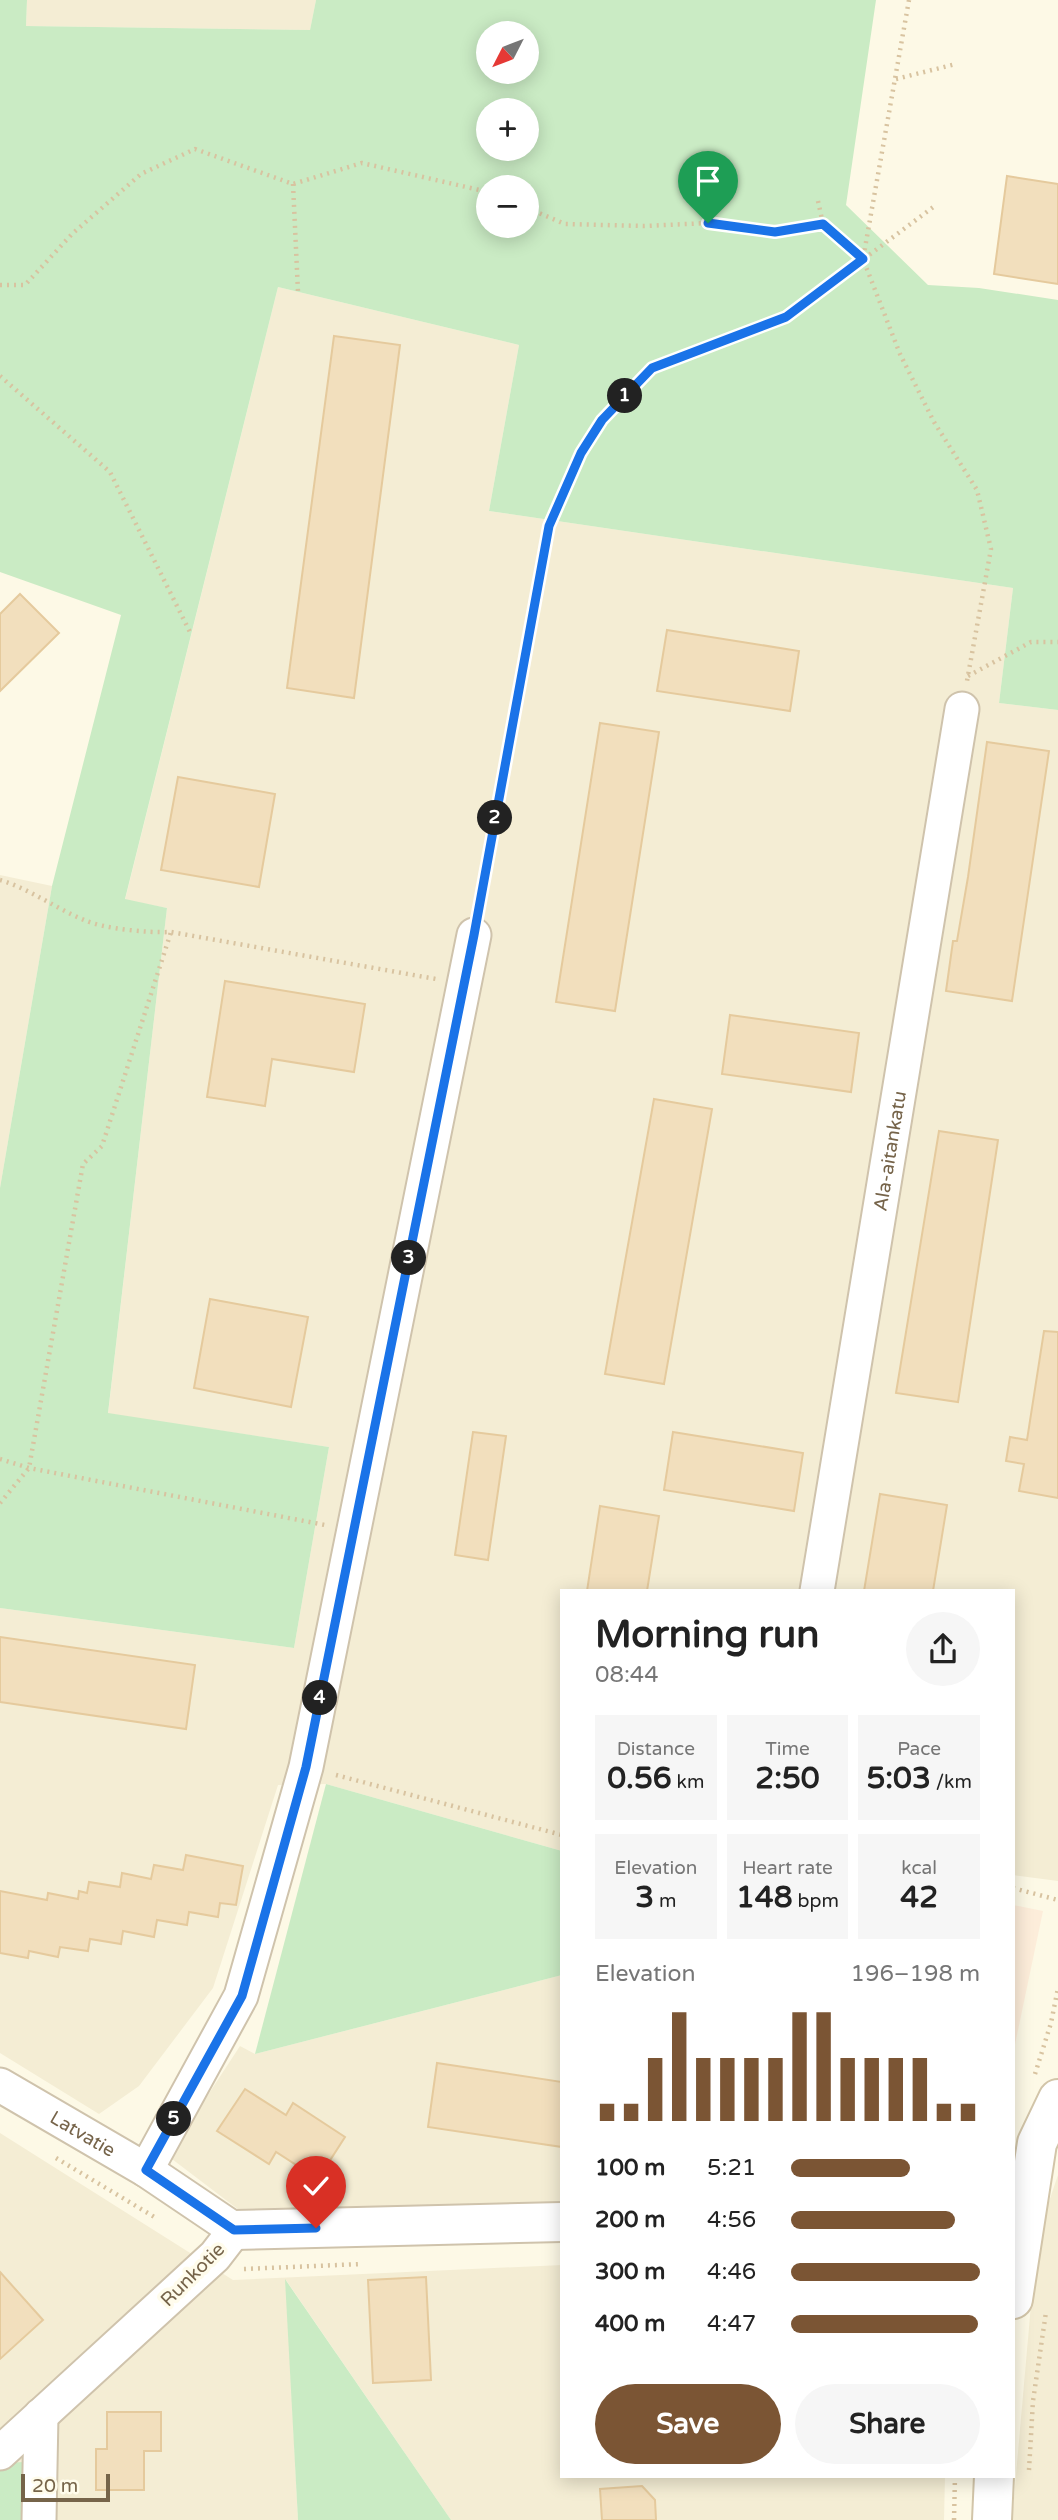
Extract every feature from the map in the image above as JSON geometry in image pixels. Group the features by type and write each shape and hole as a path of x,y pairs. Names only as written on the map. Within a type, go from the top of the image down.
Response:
{"main road":[{"path":"1030,2302 1019,2230 1045,2092"},
{"path":"1019,2230 1058,2165"},
{"name":"Runkotie","path":"234,2230 560,2222"},
{"path":"992,2520 1011,2478"}],"street":[{"name":"Ala-aitankatu","path":"817,1589 962,709"},
{"path":"146,2170 242,1996 306,1767 474,935"},
{"name":"Latvatie","path":"0,2085 146,2170 234,2230"},
{"name":"Runkotie","path":"0,2453 215,2256 234,2230"},
{"path":"39,2520 41,2415"}],"path":[{"path":"863,259 909,0"},
{"path":"895,80 956,64"},
{"path":"0,285 25,285 72,234 141,174 195,149 293,184 362,163 476,189"},
{"path":"293,184 299,292"},
{"path":"818,201 823,224 863,259 900,354 922,399 977,490 991,550 962,709"},
{"path":"474,935 549,526 581,453 602,420 652,368 786,317 936,205"},
{"path":"539,213 565,224 644,226 708,223 775,232 823,224"},
{"path":"0,376 110,472 191,634"},
{"path":"968,676 1031,642 1058,642"},
{"path":"0,880 18,885 86,922 171,932 464,984"},
{"path":"0,1503 29,1468 83,1164 102,1146 171,932"},
{"path":"0,1459 29,1468 354,1530"},
{"path":"306,1767 560,1834"},
{"path":"1015,1889 1058,1900"},
{"path":"1045,2092 1051,2023 1058,1987"},
{"path":"1015,2464 1033,2400 1030,2302"},
{"path":"954,2520 955,2478"}],"shaded area":[{"path":"27,0 316,0 310,30 26,26"},
{"path":"278,287 519,345 489,511 1013,588 999,703 1058,710 1058,1881 1015,1875 1015,1589 560,1589 560,1850 326,1784 278,1785 213,1988 139,2086 99,2114 0,2053 0,1608 294,1648 329,1447 108,1414 167,908 125,900"},
{"path":"0,875 52,886 0,1188"},
{"path":"1015,1905 1043,1911 1015,2044"},
{"path":"560,1976 560,2206 243,2213 168,2156 240,2046 255,2054"},
{"path":"0,2133 233,2280 560,2265 560,2478 945,2478 944,2520 451,2520 286,2280 298,2520 0,2520"},
{"path":"1058,2175 1058,2520 1012,2520 1037,2237"}],"green space":[{"path":"0,0 27,0 26,26 310,30 316,0 876,0 846,205 928,285 979,288 1058,300 1058,710 999,703 1013,588 489,511 519,345 278,287 125,899 167,908 108,1413 329,1447 294,1648 0,1608 0,1188 52,886 121,615 0,572"},
{"path":"326,1784 560,1850 560,1976 255,2054"},
{"path":"285,2279 451,2520 298,2520"},
{"path":"23,2462 32,2472 30,2520 0,2520 0,2470 7,2463"}],"building":[{"path":"1007,176 1058,184 1058,284 994,274"},
{"path":"334,336 400,345 354,698 287,688"},
{"path":"20,594 59,633 0,691 0,614"},
{"path":"667,630 799,651 790,711 657,691"},
{"path":"600,723 659,732 615,1011 556,1002"},
{"path":"987,742 1049,751 1012,1001 946,991 953,941 957,941 968,877"},
{"path":"178,777 275,794 259,887 161,870"},
{"path":"225,981 365,1004 354,1072 272,1059 265,1106 207,1097"},
{"path":"730,1015 859,1033 851,1092 722,1074"},
{"path":"654,1099 712,1109 664,1384 605,1374"},
{"path":"939,1131 998,1140 958,1402 896,1393"},
{"path":"210,1299 308,1317 291,1407 194,1388"},
{"path":"1044,1331 1058,1332 1058,1498 1019,1491 1024,1464 1006,1461 1010,1437 1027,1440"},
{"path":"473,1432 506,1436 488,1560 455,1555"},
{"path":"673,1432 803,1453 794,1511 664,1490"},
{"path":"880,1494 947,1505 933,1589 864,1589"},
{"path":"600,1506 659,1516 647,1589 587,1589"},
{"path":"0,1637 195,1665 186,1729 0,1702"},
{"path":"186,1855 243,1866 236,1905 220,1903 218,1917 189,1912 187,1925 157,1920 154,1937 123,1931 121,1944 90,1939 88,1951 60,1947 58,1957 29,1951 28,1958 0,1953 0,1891 47,1900 48,1893 78,1899 79,1891 87,1893 89,1882 120,1887 122,1873 151,1879 154,1865 183,1870"},
{"path":"437,2063 560,2082 560,2147 428,2127"},
{"path":"245,2089 286,2115 293,2103 345,2137 318,2179 276,2152 269,2164 217,2131"},
{"path":"0,2272 43,2320 0,2359"},
{"path":"426,2277 431,2380 373,2383 368,2280"},
{"path":"107,2412 161,2412 161,2451 144,2451 144,2490 96,2490 96,2449 107,2449"},
{"path":"642,2486 655,2500 656,2520 602,2520 600,2489"}],"route":[{"path":"316,2228 234,2230 146,2170 242,1996 306,1767 474,935 549,526 581,453 602,420 652,368 786,317 863,259 841,243 823,224 775,232 708,223"}]}
